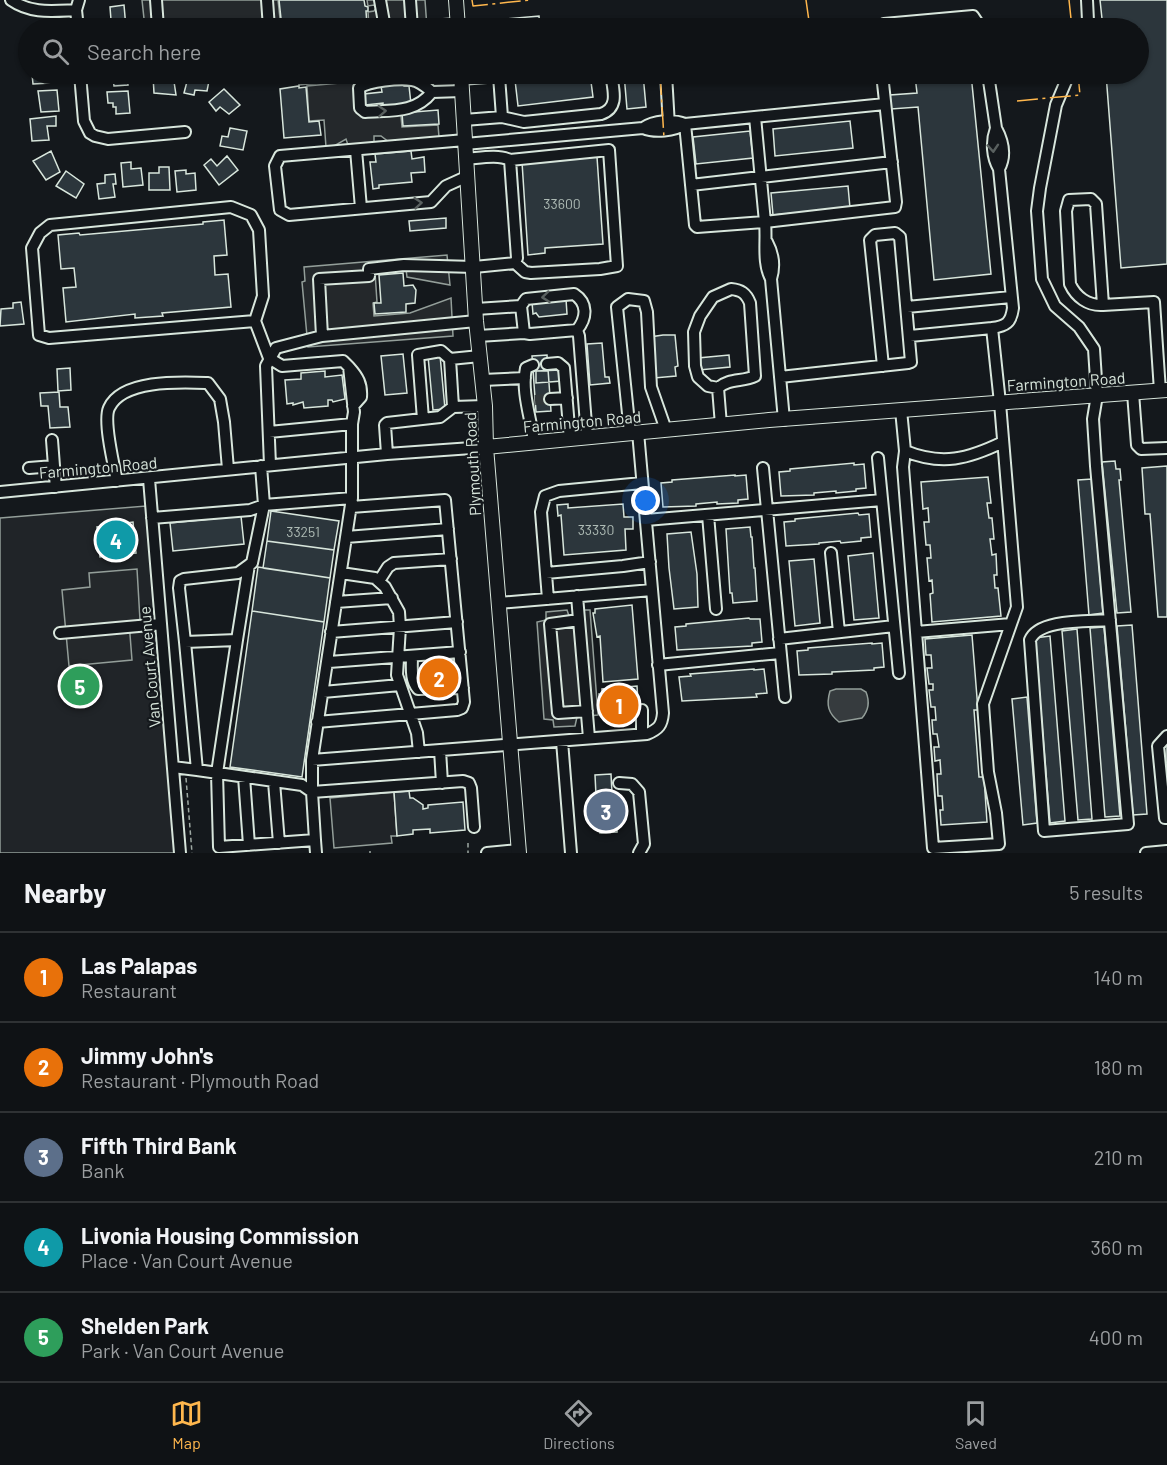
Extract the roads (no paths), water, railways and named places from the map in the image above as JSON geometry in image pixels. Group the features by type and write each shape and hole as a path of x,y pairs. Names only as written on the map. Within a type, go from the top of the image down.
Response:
{"main road":[{"path":"456,0 457,18"},
{"name":"Plymouth Road","path":"461,84 476,315 519,852"},
{"name":"Farmington Road","path":"486,447 721,424 1163,390"}],"street":[{"path":"11,0 24,8 36,11 77,5"},
{"path":"156,0 157,18"},
{"path":"267,0 268,18"},
{"path":"380,0 383,18"},
{"path":"408,18 410,0"},
{"path":"1087,0 1088,18"},
{"path":"951,18 973,16 974,18"},
{"path":"82,84 84,121 90,133 95,136 108,139 184,132"},
{"path":"369,84 359,88 360,108 365,112 400,110 418,106 432,92 453,84"},
{"path":"422,84 432,92"},
{"path":"500,84 502,117"},
{"path":"464,120 502,117 524,122 607,112 611,109 614,100 612,84"},
{"path":"667,84 669,125"},
{"path":"685,124 697,227 765,222 895,207 883,84"},
{"path":"910,336 992,328 1002,326 1011,320 1013,308 999,169 1003,157 989,84"},
{"path":"1065,84 1056,105 1037,211 1042,279 1055,306 1079,327 1094,349 1097,395 1093,419 1128,824 1044,831 1030,640 1036,631 1053,624 1110,620"},
{"path":"468,176 446,186 431,202 289,215 280,210 275,166 280,156 643,128 650,131 669,125 678,128 685,124 885,104"},
{"path":"755,117 767,242 766,271 771,279 784,420"},
{"path":"356,150 361,208"},
{"path":"322,336 319,279 369,276 369,269 405,265 474,267 515,263 525,272 531,273 617,266 609,150 510,160 506,157 466,159"},
{"path":"510,160 517,258 515,263"},
{"path":"691,185 892,162"},
{"path":"1103,305 1096,204 1091,199 1069,200 1066,211 1070,284 1074,291 1094,306 1167,301"},
{"path":"255,321 49,338 39,335 32,248 40,233 50,225 231,207 251,215 259,230 263,296 255,321 269,358 282,366 343,361 349,367 353,406 351,502 312,760 316,853"},
{"path":"780,376 883,366 911,362 900,237 895,233 875,235 870,240 883,366"},
{"path":"737,289 748,297 750,303 755,376 730,381 718,388 708,386 698,377 695,366 694,332 700,316 713,297 725,290 737,289"},
{"path":"478,336 577,330 585,313 580,298 574,294 526,299 521,306 524,333"},
{"path":"907,307 1011,297"},
{"path":"312,760 562,741 642,734 657,730 662,723 646,520 616,307 628,299 644,301 647,312 651,387 666,430"},
{"path":"1154,302 1161,331 1163,390"},
{"path":"197,770 180,581 238,573 252,563 264,505 268,432 266,366 269,358 276,348 322,336 476,315 521,306"},
{"path":"901,410 905,451 903,467 933,848 999,844 988,772 983,704 1017,607 992,328"},
{"path":"577,330 587,437"},
{"path":"423,419 418,355 441,351 450,359 453,406"},
{"path":"450,359 480,357"},
{"path":"548,364 558,363 564,368 570,439"},
{"path":"533,365 526,368 525,378 531,400 534,442"},
{"path":"483,380 525,378"},
{"path":"117,481 107,428 108,408 124,392 175,382 208,383 220,399 228,469"},
{"path":"718,388 721,424"},
{"path":"1133,393 1137,446 1141,449 1167,448"},
{"path":"550,399 567,398"},
{"path":"387,454 387,423 440,417 453,406 485,406"},
{"path":"268,432 352,424"},
{"path":"52,440 56,487"},
{"path":"905,451 920,457 955,459 973,455 1003,442"},
{"name":"Farmington Road","path":"0,492 387,454 486,447"},
{"path":"878,458 899,673"},
{"path":"29,468 54,466"},
{"path":"763,468 785,697"},
{"name":"Van Court Avenue","path":"149,479 180,853"},
{"path":"548,599 541,512 545,496 559,491 642,483"},
{"path":"152,518 250,510 264,505 445,500 463,688 462,708 317,723"},
{"path":"646,520 882,500"},
{"path":"708,515 716,609"},
{"path":"346,537 448,529"},
{"path":"831,553 839,632"},
{"path":"379,581 388,567 394,563 451,560"},
{"path":"546,573 650,562"},
{"path":"249,565 217,773 219,847 315,840"},
{"path":"341,573 375,578 385,586 399,612 400,627 396,666 400,685 417,733 419,752"},
{"path":"499,603 652,590"},
{"path":"577,596 589,738"},
{"path":"336,602 392,598"},
{"path":"579,620 550,624 558,713 587,711"},
{"path":"331,632 457,622"},
{"path":"60,633 161,624"},
{"path":"916,632 1011,624"},
{"path":"779,639 894,626"},
{"path":"184,642 237,640"},
{"path":"328,662 460,652"},
{"path":"658,665 780,653"},
{"path":"412,656 412,675 414,685 418,689 463,688"},
{"path":"323,692 400,685"},
{"path":"642,710 642,734"},
{"path":"1167,736 1158,746 1165,818 1167,818"},
{"path":"562,741 571,853"},
{"path":"440,750 442,783"},
{"path":"173,766 302,785 312,792 469,783 474,827"},
{"path":"244,777 249,845"},
{"path":"274,782 279,843"},
{"path":"619,783 632,784 639,792 644,844 639,853"},
{"path":"1146,853 1167,851"},
{"path":"487,853 519,852"}],"tunnel":[{"path":"535,400 550,399"}],"place":[{"name":"Livonia Housing Commission","path":"116,540"},
{"name":"Jimmy John's","path":"439,678"},
{"name":"Shelden Park","path":"80,686"},
{"name":"Las Palapas","path":"619,705"},
{"name":"Fifth Third Bank","path":"606,811"}]}
